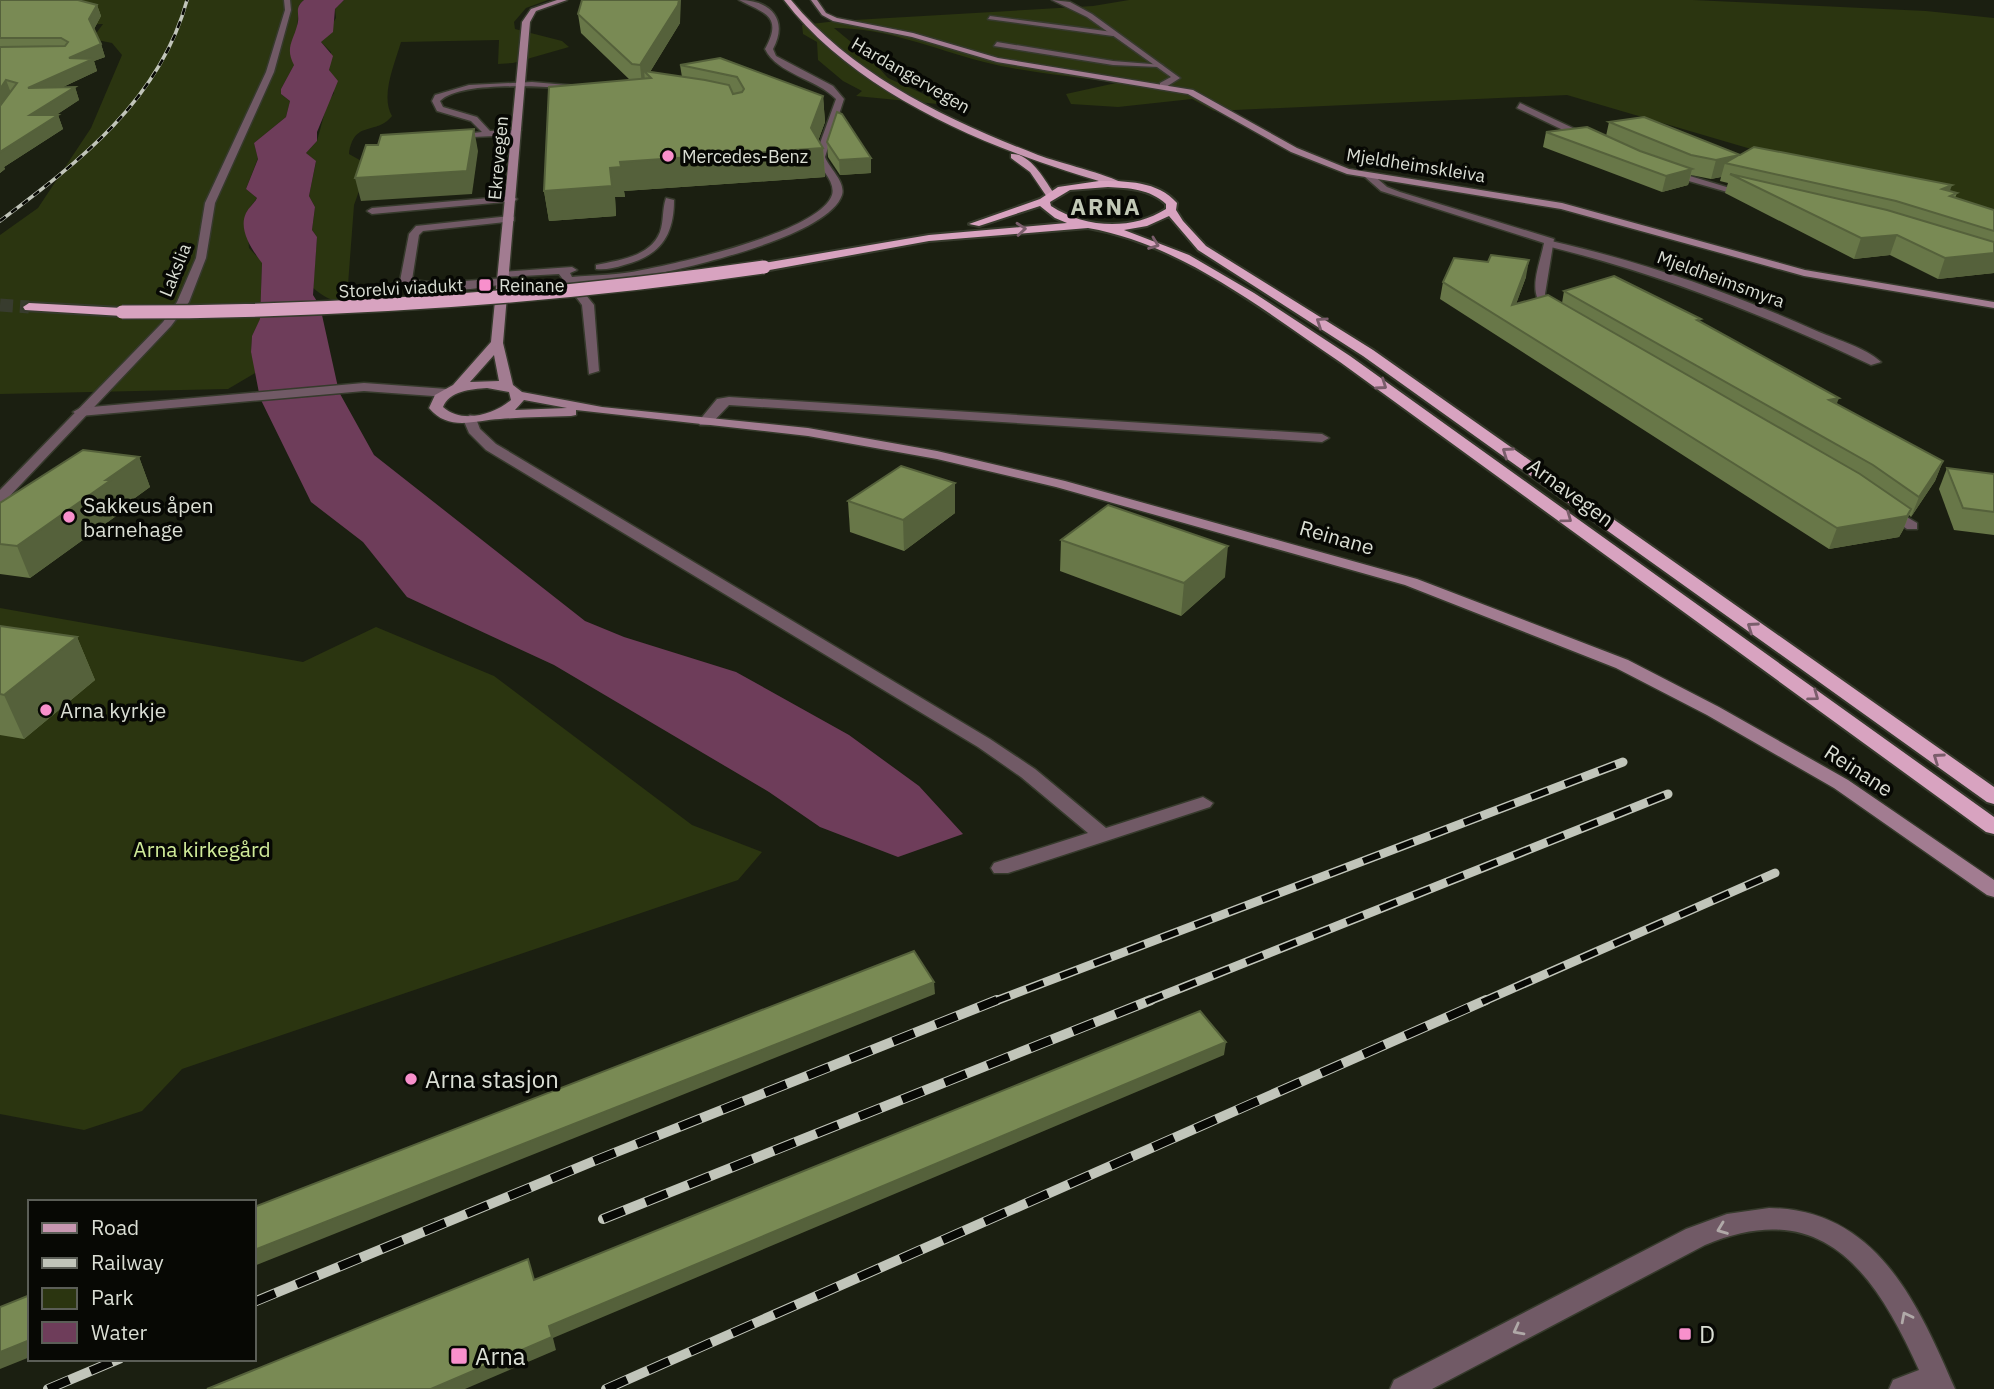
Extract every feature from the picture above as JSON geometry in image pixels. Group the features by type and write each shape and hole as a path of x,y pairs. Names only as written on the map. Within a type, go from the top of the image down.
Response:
{"highway":[{"path":"929,238 1079,185 1119,184"},
{"name":"Arnavegen","path":"1119,184 1154,191 1166,197 1172,203 1171,210 1178,223 1202,248 1368,353 1994,797"},
{"name":"Arnavegen","path":"1047,198 1046,208 1054,215 1096,225 1185,258 1304,332 1447,430 1994,827"},
{"path":"929,238 1150,222 1171,210"},
{"name":"Storelvi viadukt","path":"29,307 121,312 310,311 450,303 625,287 764,267 929,238"}],"main road":[{"name":"Ekrevegen","path":"513,391 497,343 528,16 539,7 564,0"},
{"name":"Hardangervegen","path":"787,0 804,25 852,63 995,142 1033,170 1047,198"},
{"name":"Mjeldheimskleiva","path":"814,0 824,15 835,20 913,35 982,57 1163,85 1201,97 1320,162 1368,175 1562,206 1804,274 1994,306"},
{"name":"Hardangervegen","path":"995,142 1078,173 1119,184"},
{"path":"470,419 439,413 436,403 453,391 497,343"},
{"name":"Reinane","path":"453,391 484,384 602,411 808,432 968,461 1309,552 1490,610 1622,664 1756,734 1841,785 1994,890"},
{"path":"492,416 513,406 513,391"},
{"name":"Reinane","path":"470,419 602,411"}],"street":[{"name":"Lakslia","path":"0,498 167,324 183,302 201,258 210,203 270,72 288,10 287,0"},
{"path":"510,219 420,228 414,234 406,281 417,286 431,286 505,277 640,274 782,236 812,223 823,215 837,193 837,185 820,157 835,99 830,88 773,57 769,49 777,36 778,26 767,8 742,0"},
{"path":"1055,0 1084,10 1112,34 1176,78 1163,85"},
{"path":"990,18 1112,34"},
{"path":"996,44 1113,63 1159,65"},
{"path":"444,84 447,88 457,89 523,86 599,88"},
{"path":"457,89 438,97 436,101 440,109 477,120 483,124 487,134"},
{"path":"1520,106 1601,144"},
{"path":"462,136 518,132"},
{"path":"1661,170 1705,185 1761,197"},
{"name":"Mjeldheimsmyra","path":"1368,175 1384,189 1397,194 1545,238 1551,244 1607,257 1718,295 1875,362"},
{"path":"372,211 512,199"},
{"path":"566,276 625,263 652,250 662,240 670,224 669,200"},
{"path":"1551,244 1539,294 1549,308 1573,321"},
{"path":"566,276 587,305 593,371"},
{"path":"80,412 364,387 453,391"},
{"path":"705,422 722,402 729,401 1322,438"},
{"path":"470,419 474,430 491,447 984,743 1028,773 1102,835"},
{"path":"1880,504 1912,526"},
{"path":"1002,868 1203,803"},
{"path":"1404,1389 1681,1245 1740,1222 1779,1219 1817,1225 1842,1238 1871,1265 1898,1301 1939,1383 1903,1389"}],"green space":[{"path":"83,0 304,0 299,5 294,65 281,89 281,94 290,101 286,117 254,143 258,158 246,189 257,198 246,213 249,248 262,262 260,320 252,336 251,352 257,372 228,389 0,394 0,235 38,208 91,128 122,55 112,43 92,39 103,24 44,26 79,9"},
{"path":"344,0 548,0 526,8 514,22 515,29 562,41 569,47 513,63 498,64 499,40 401,42 388,89 392,116 386,122 356,136 349,154 365,163 367,169 354,205 347,298 333,300 313,288 317,237 312,230 315,207 309,196 316,162 306,153 317,141 327,104 334,93 329,70 331,52 321,42 336,18 335,9"},
{"path":"1129,0 1693,0 1926,11 1994,18 1994,226 1840,175 1567,95 1214,111 1192,99 1118,107 1071,104 1066,94 1116,83 1000,66 892,35 834,28 868,56 888,78 948,105 856,96 862,91 843,81 818,60 817,42 803,34 802,25 1093,6"},
{"name":"Arna kirkegård","path":"0,608 303,662 376,627 494,676 692,825 762,852 738,880 182,1069 142,1111 84,1130 0,1114"}],"water":[{"path":"304,0 344,0 335,9 333,32 321,42 333,56 329,70 338,81 317,132 317,141 306,153 316,161 309,196 315,207 312,230 317,237 313,295 320,306 339,392 374,455 585,621 624,637 736,672 849,735 919,786 963,834 898,857 820,827 769,792 554,665 407,597 363,542 311,502 260,398 251,352 252,336 260,319 262,263 250,246 244,226 246,213 257,198 246,189 258,159 254,143 286,117 290,101 281,94 281,89 294,65 290,49 298,22 298,9"}],"building":[{"path":"0,0 78,0 97,5 89,19 101,44 69,58 93,59 28,88 75,87 30,115 58,115 0,152 0,106 17,83 6,80 0,89 0,47 65,46 68,42 61,38 0,38"},
{"path":"582,0 679,0 640,65 632,64 578,14"},
{"path":"720,58 823,96 811,128 823,148 620,162 621,167 610,168 612,186 544,191 549,87 651,78 644,71 729,85 733,94 742,92 744,89 737,77 680,65"},
{"path":"837,112 842,114 871,158 839,160 827,142"},
{"path":"1644,117 1740,155 1754,147 1952,185 1942,189 1957,193 1950,196 1994,210 1994,231 1896,201 1725,163 1739,155 1716,160 1691,155 1609,122"},
{"path":"1587,127 1640,151 1692,169 1666,176 1546,132"},
{"path":"474,129 467,171 355,178 366,145 378,145 381,135"},
{"path":"1730,174 1887,210 1994,242 1994,253 1945,258 1897,235 1861,238"},
{"path":"1491,255 1529,260 1512,305 1548,295 1860,474 1911,509 1907,516 1837,528 1443,282 1454,258 1488,262"},
{"path":"1614,276 1701,319 1697,320 1839,398 1829,400 1943,461 1919,497 1873,465 1564,291"},
{"path":"83,450 139,457 17,546 0,544 0,503"},
{"path":"901,466 955,483 903,520 848,501"},
{"path":"1947,468 1994,474 1994,512 1963,508"},
{"path":"1108,505 1228,546 1184,583 1061,540"},
{"path":"0,626 77,637 4,695 0,694"},
{"path":"914,951 934,982 256,1249 256,1206"},
{"path":"1200,1011 1226,1042 549,1326 552,1337 431,1389 207,1389 528,1259 534,1280"},
{"path":"28,1296 28,1341 0,1352 0,1307"}],"tunnel":[{"path":"0,305 29,307"}],"railway":[{"path":"0,221 87,151 137,98 158,68 174,36 187,0"},
{"path":"993,1002 1623,762"},
{"path":"1146,1002 1668,794"},
{"path":"1482,1002 1775,873"},
{"path":"256,1301 594,1161 997,1000"},
{"path":"603,1219 1151,1000"},
{"path":"606,1389 1486,1000"},
{"path":"48,1389 114,1361"}],"place":[{"name":"Mercedes-Benz","path":"668,156"},
{"name":"Reinane","path":"485,285"},
{"name":"Sakkeus åpen barnehage","path":"69,517"},
{"name":"Arna kyrkje","path":"46,710"},
{"name":"Arna stasjon","path":"411,1079"},
{"name":"D","path":"1685,1334"},
{"name":"Arna","path":"459,1356"}],"district":[{"name":"ARNA","path":"1106,206"}]}
